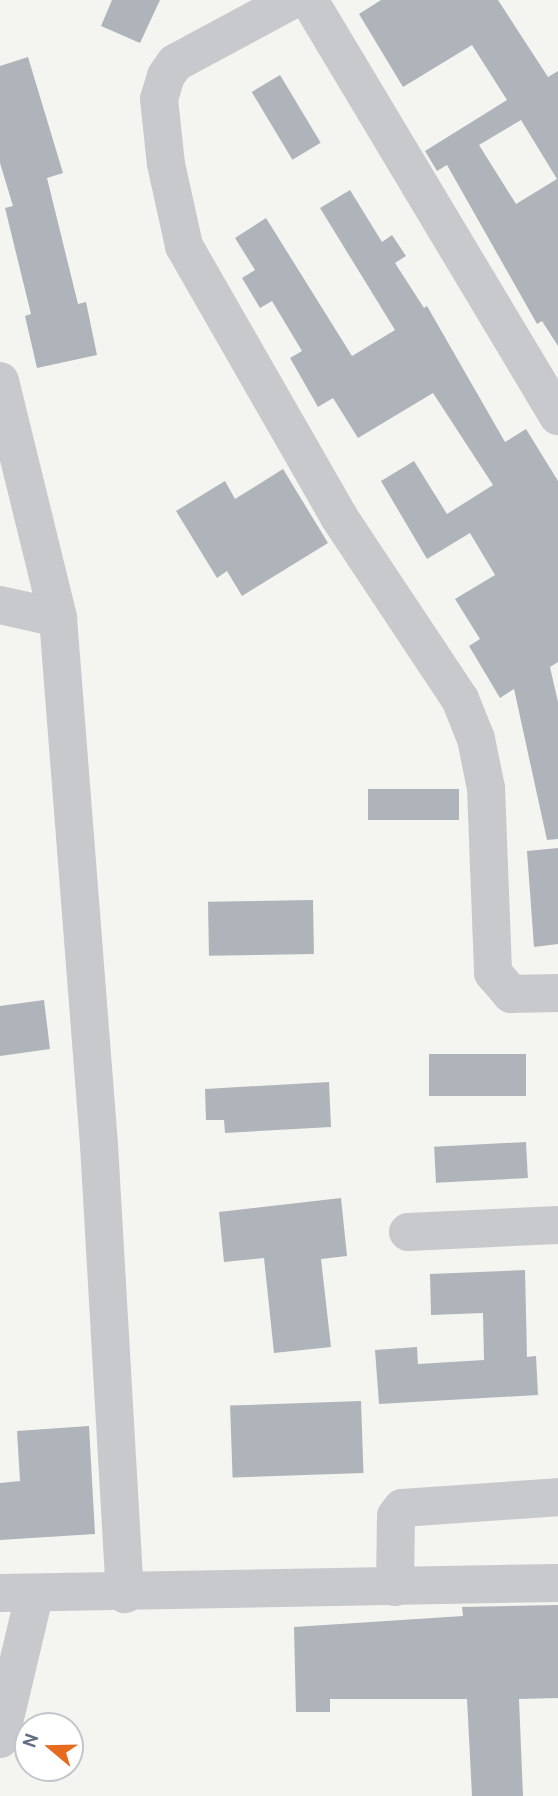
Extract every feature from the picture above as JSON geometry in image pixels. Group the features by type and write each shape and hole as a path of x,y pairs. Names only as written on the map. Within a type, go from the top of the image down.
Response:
{"street":[{"path":"292,0 175,63 166,76 159,99 166,164 184,246 339,517 460,699 476,739 486,788 493,973 511,993 558,993"},
{"path":"309,0 558,415"},
{"path":"0,382 58,618 99,1145 125,1594"},
{"path":"0,605 58,618"},
{"path":"408,1232 558,1225"},
{"path":"395,1587 396,1516 402,1508 558,1497"},
{"path":"0,1739 17,1595 558,1583"}],"building":[{"path":"112,0 160,0 140,43 101,26"},
{"path":"381,0 498,0 548,77 558,71 558,346 542,321 537,324 447,165 437,171 425,151 507,100 472,45 403,87 359,14","holes":["521,120 557,179 516,204 479,145"]},
{"path":"28,57 63,173 47,178 78,304 86,302 97,355 37,368 25,316 31,314 5,208 13,206 0,163 0,66"},
{"path":"280,75 321,143 292,160 252,92"},
{"path":"350,190 382,242 392,235 406,256 395,263 424,308 427,306 505,442 526,429 558,481 558,662 550,667 558,702 558,839 547,840 514,689 500,698 469,646 480,639 455,599 495,575 470,533 427,559 381,481 414,461 447,514 493,485 433,393 358,438 333,398 318,407 290,358 302,351 272,301 260,308 242,278 255,270 235,238 266,218 352,356 395,330 320,208"},
{"path":"283,469 328,543 242,596 227,571 217,578 176,511 225,481 235,499"},
{"path":"368,789 459,789 459,820 368,820"},
{"path":"558,848 558,944 534,947 527,851"},
{"path":"313,900 314,954 209,956 208,902"},
{"path":"44,1000 50,1049 0,1056 0,1006"},
{"path":"429,1054 526,1054 526,1096 429,1096"},
{"path":"329,1082 331,1127 225,1133 224,1120 206,1120 205,1089"},
{"path":"526,1142 528,1178 436,1183 434,1147"},
{"path":"341,1198 347,1256 321,1259 331,1347 274,1353 264,1258 224,1262 219,1212"},
{"path":"525,1270 527,1357 536,1356 538,1395 379,1404 375,1350 417,1347 418,1364 484,1360 483,1313 431,1315 430,1274"},
{"path":"361,1401 364,1473 233,1478 230,1406"},
{"path":"89,1426 95,1534 0,1540 0,1483 20,1481 17,1431"},
{"path":"558,1605 558,1698 519,1699 523,1796 472,1796 467,1699 330,1699 330,1712 296,1712 294,1627 463,1616 462,1607"}]}
